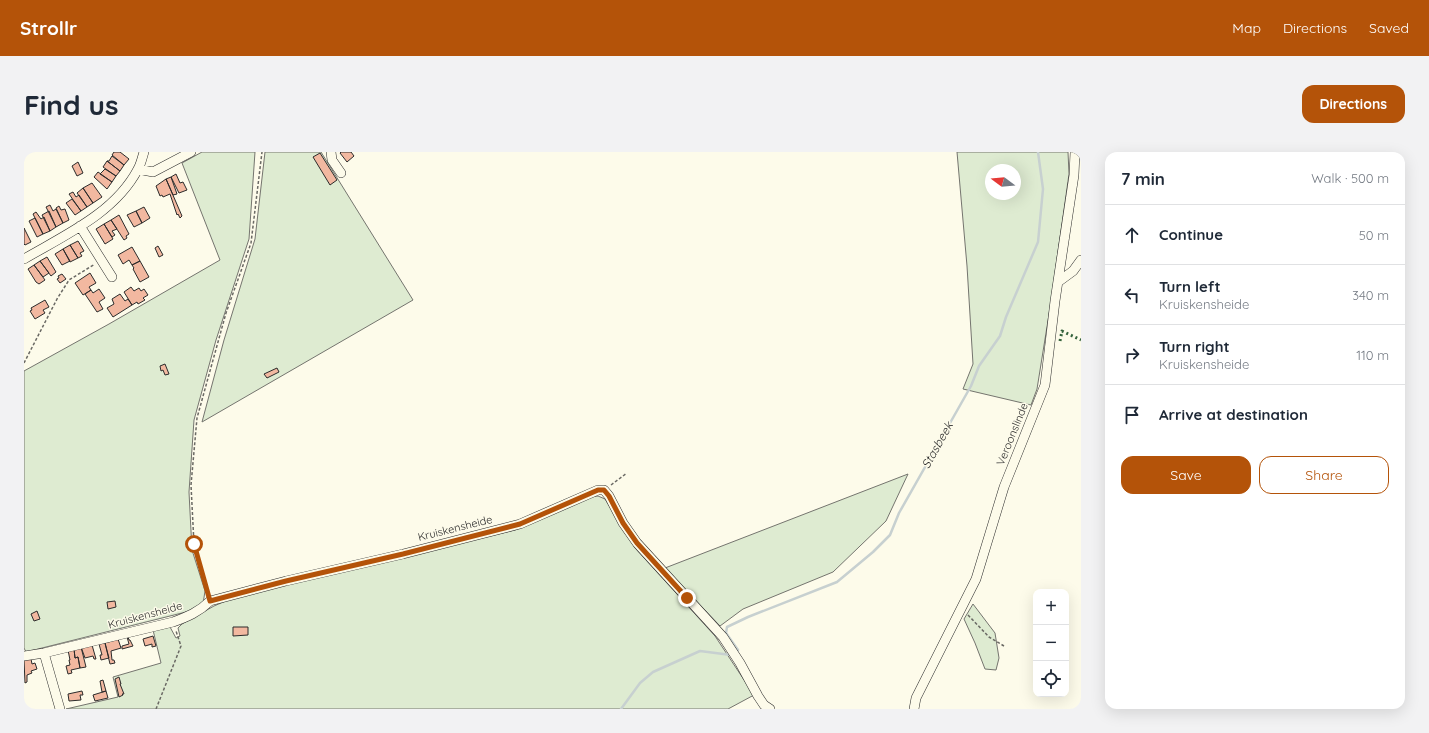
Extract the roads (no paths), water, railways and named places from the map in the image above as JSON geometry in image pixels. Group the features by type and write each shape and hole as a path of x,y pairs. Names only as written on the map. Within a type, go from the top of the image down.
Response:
{"street":[{"path":"24,259 103,212 120,195 138,169 144,152"},
{"path":"138,169 153,172 191,152"},
{"path":"331,152 332,160 340,173"},
{"name":"Veroonslinde","path":"914,709 916,698 976,579 1004,487 1045,385 1058,282 1074,175 1075,152"},
{"path":"80,226 112,277"},
{"path":"1058,282 1073,271 1081,260"},
{"name":"Kruiskensheide","path":"24,656 44,653 173,622 191,615 203,608 210,601 520,524 598,490 604,490 609,496 623,523 637,543 723,637 740,663 764,708"},
{"path":"44,653 60,709"}],"waterway":[{"name":"Stasbeek","path":"738,650 726,633 727,627 748,617 837,582 873,552 890,535 899,513 971,386 979,366 1000,336 1006,317 1038,242 1043,189 1038,152"},
{"name":"Stasbeek","path":"621,709 640,683 653,672 700,651 731,655"}]}
